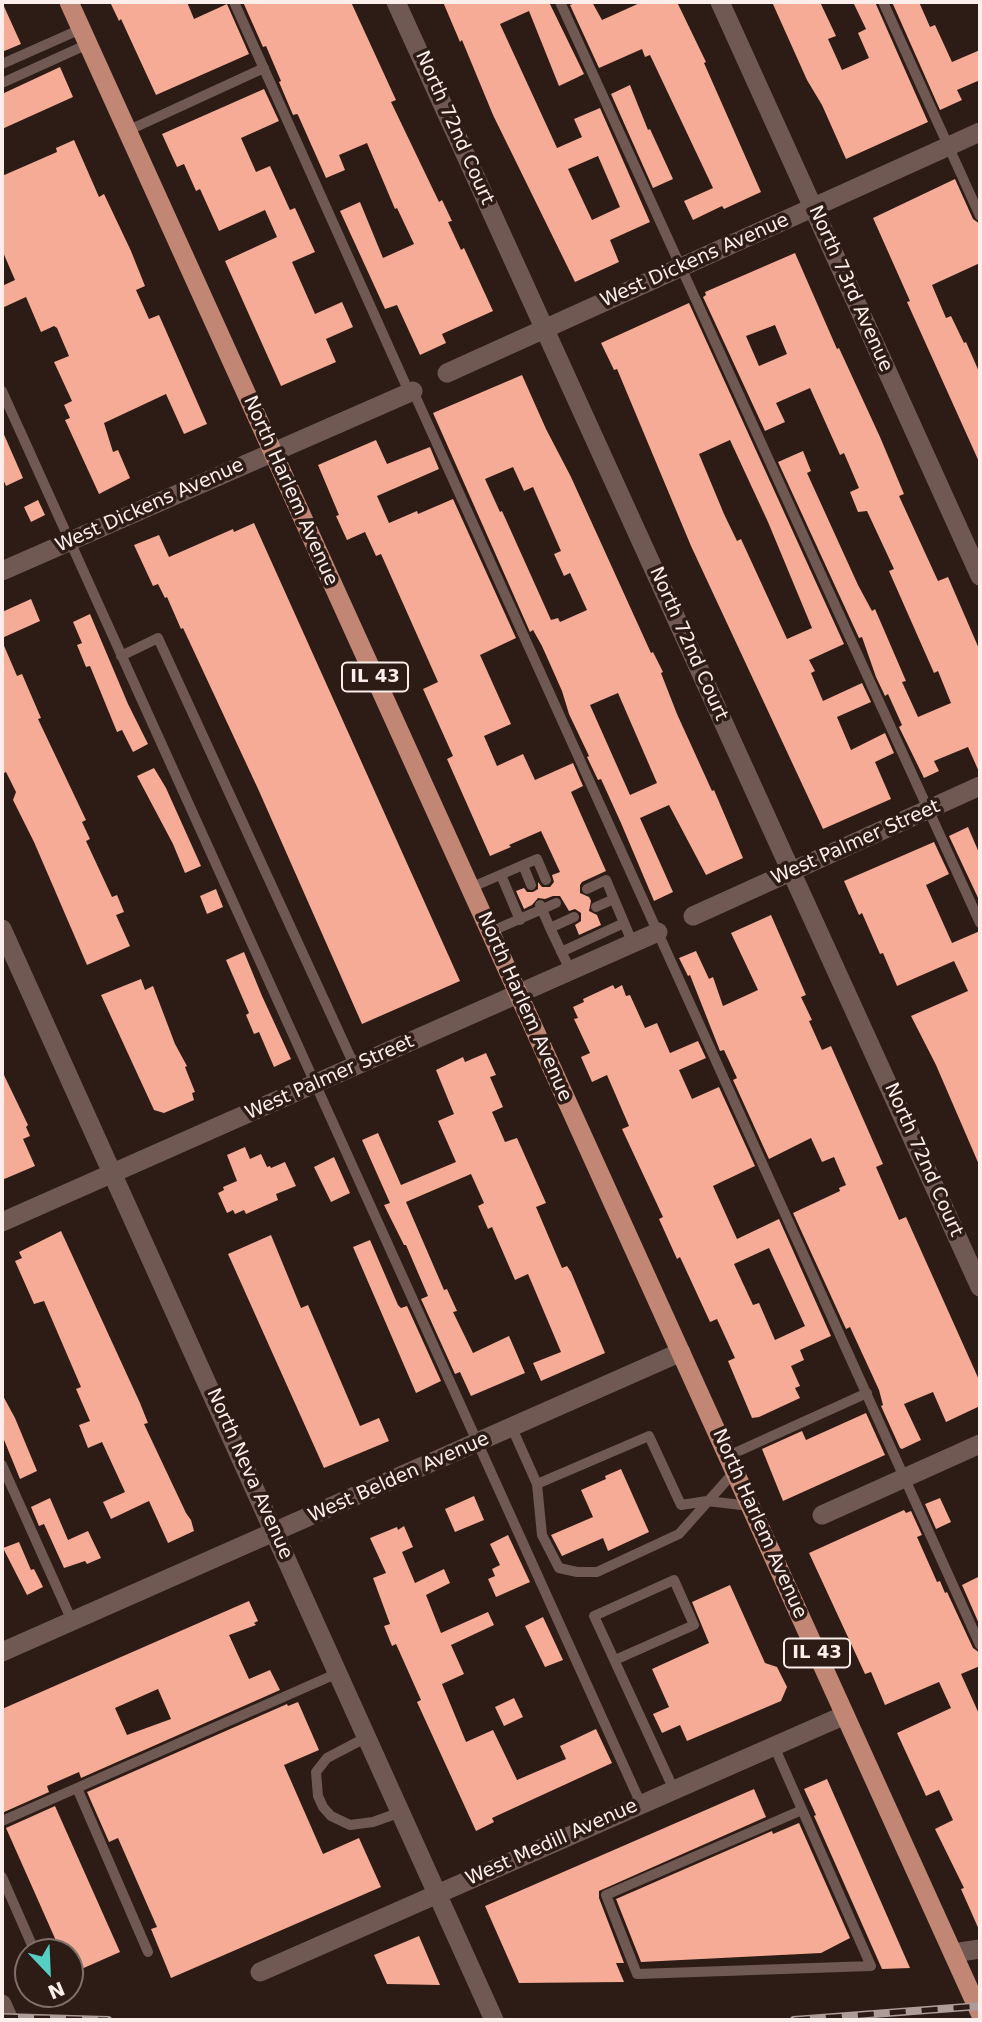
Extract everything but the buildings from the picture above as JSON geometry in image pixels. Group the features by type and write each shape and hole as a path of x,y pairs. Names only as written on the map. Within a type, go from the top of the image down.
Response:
{"main road":[{"name":"North Harlem Avenue","path":"69,2 980,2013"}],"street":[{"name":"North 72nd Court","path":"396,2 980,1287"},
{"name":"North 73rd Avenue","path":"720,2 980,576"},
{"name":"West Dickens Avenue","path":"447,373 980,132"},
{"name":"West Dickens Avenue","path":"2,571 411,391"},
{"name":"West Palmer Street","path":"693,916 980,786"},
{"name":"North Neva Avenue","path":"2,929 494,2020"},
{"name":"West Palmer Street","path":"2,1222 519,996 658,932"},
{"name":"West Belden Avenue","path":"2,1652 681,1352"},
{"path":"822,1515 980,1444"},
{"name":"West Medill Avenue","path":"260,1972 845,1715"},
{"path":"953,1953 980,1949"},
{"path":"2,2004 9,2020"}],"lane":[{"path":"233,2 980,1645"},
{"path":"560,2 980,923"},
{"path":"883,2 980,216"},
{"path":"2,64 85,37"},
{"path":"2,83 85,37"},
{"path":"127,131 264,68"},
{"path":"2,391 641,1804"},
{"path":"121,656 158,638 355,1067"},
{"path":"470,888 537,859 546,880"},
{"path":"523,866 531,885"},
{"path":"501,875 520,919"},
{"path":"587,889 606,880 633,944"},
{"path":"596,907 614,899"},
{"path":"490,932 557,901"},
{"path":"541,907 571,972"},
{"path":"550,928 574,917"},
{"path":"561,952 624,923"},
{"path":"512,1427 537,1484 542,1535 559,1568 597,1572 679,1534 707,1501 731,1464 867,1394"},
{"path":"537,1484 649,1436 681,1505 707,1501 751,1506"},
{"path":"2,1465 72,1621"},
{"path":"615,1660 694,1625 674,1580 594,1616 674,1790"},
{"path":"2,1821 338,1673"},
{"path":"368,1737 327,1758 316,1772 318,1796 331,1816 350,1825 371,1823 401,1812"},
{"path":"774,1746 871,1966 637,1974 606,1895 802,1810"},
{"path":"77,1788 148,1952"},
{"path":"2,1877 30,1938"}],"railway":[{"path":"794,2020 980,2006"},
{"path":"2,2017 108,2020"}]}
